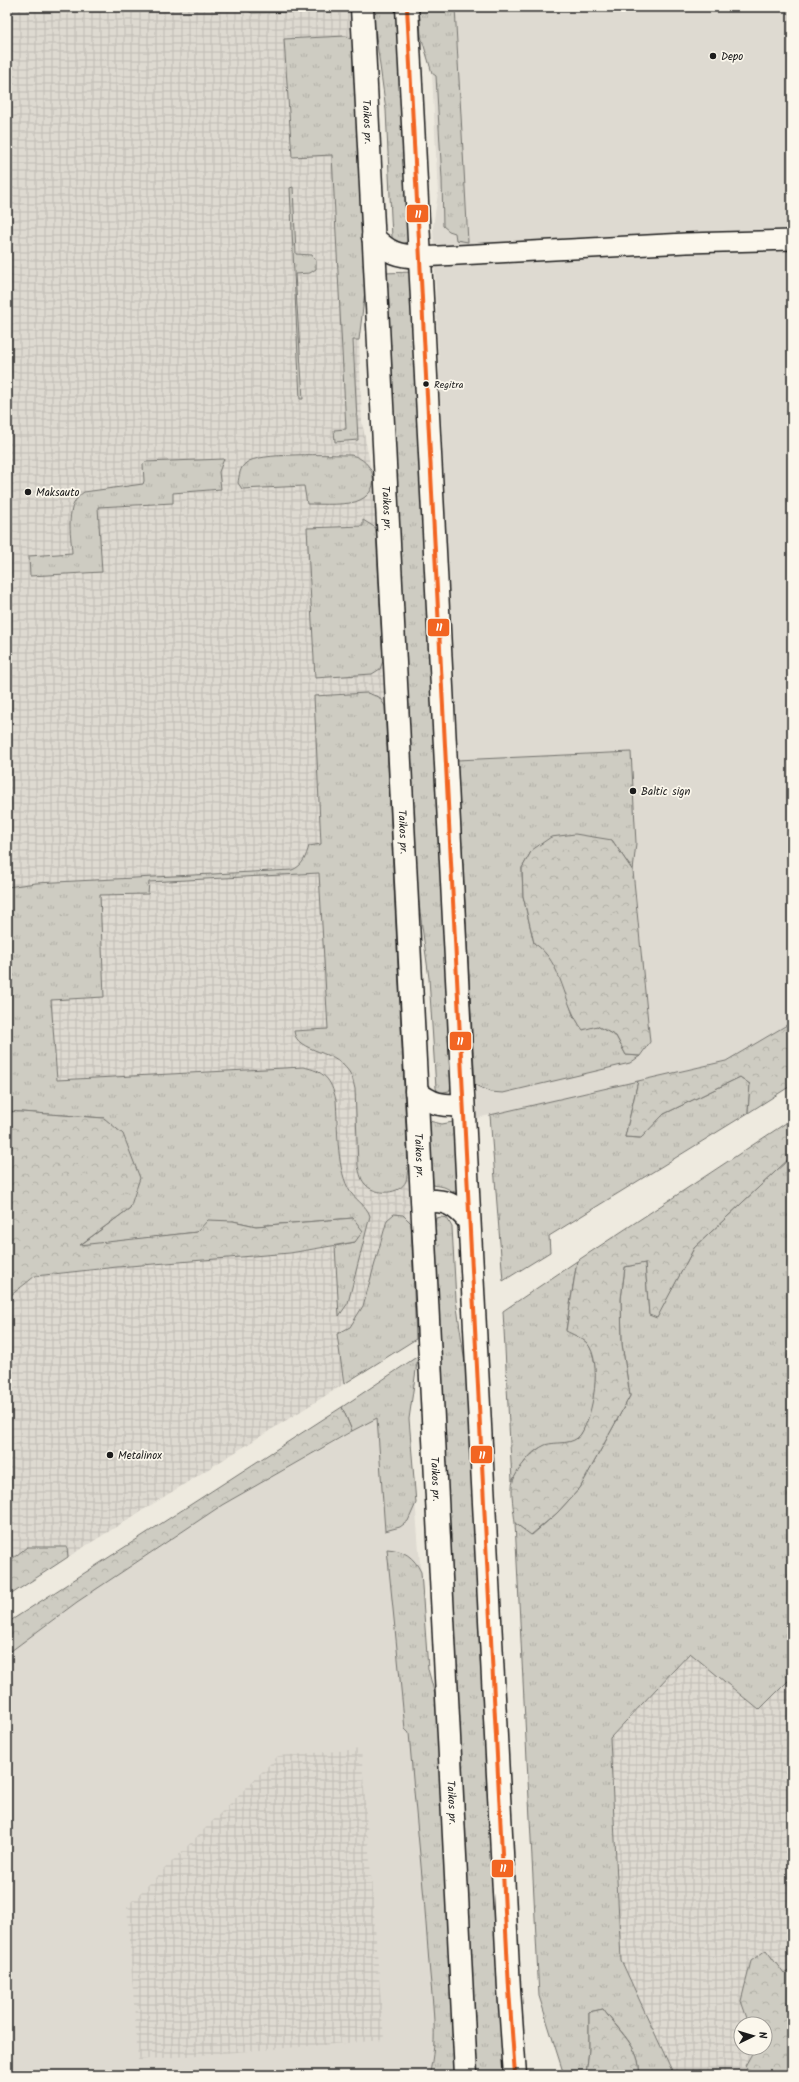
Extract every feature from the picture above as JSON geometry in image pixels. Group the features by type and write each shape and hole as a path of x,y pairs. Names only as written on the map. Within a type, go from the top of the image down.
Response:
{"main road":[{"name":"Taikos pr.","path":"362,7 466,2075"},
{"path":"407,7 509,1989 515,2075"},
{"path":"373,237 386,250 401,256 420,257"},
{"path":"416,1091 434,1104 444,1106 463,1105"},
{"path":"423,1201 439,1200 448,1202 460,1210 469,1221"}],"street":[{"path":"420,257 686,243 792,240"}],"shaded area":[{"path":"7,7 352,7 365,291 359,340 362,422 374,485 416,1339 68,1557 67,1547 28,1547 7,1563 7,1305 10,1296 35,1276 117,1267 290,1253 355,1242 353,1218 197,1232 79,1246 104,1118 7,1111"},
{"path":"419,7 792,7 792,1022 726,1061 477,1118 448,585 433,227 438,193 432,73 421,36"},
{"path":"418,1356 409,1419 428,1669 439,1710 456,2075 7,2075 7,1654 77,1602 222,1505 352,1432 342,1407"},
{"path":"690,1652 759,1710 792,1677 792,2075 674,2075 621,1960 610,1738"},
{"path":"361,1749 384,2040 138,2060 127,1906 278,1756"}],"green space":[{"path":"242,7 349,7 344,11 252,13"},
{"path":"372,7 398,7 410,234 408,241 402,245 395,242 392,238 386,110"},
{"path":"419,7 455,7 468,242 456,240 455,233 449,231 443,226 436,76 432,73 421,36"},
{"path":"346,36 351,39 354,44 365,291 359,340 353,340 358,440 335,442 334,430 346,429 332,155 292,157 284,39"},
{"path":"293,187 296,254 312,255 316,261 316,269 310,273 295,274 303,399 300,399 290,188"},
{"path":"412,272 452,1085 449,1091 438,1093 436,1088 429,978 416,882 385,273"},
{"path":"296,455 351,455 359,458 365,463 373,475 372,489 367,495 355,502 307,504 304,486 242,489 238,483 242,467 253,459"},
{"path":"224,459 219,472 221,489 173,493 173,503 98,507 102,572 30,576 29,556 72,553 70,528 71,512 74,504 84,492 143,484 143,464 145,462"},
{"path":"363,520 376,528 383,661 380,669 372,674 315,678 307,528 363,526"},
{"path":"367,693 379,697 385,706 408,1169 406,1181 403,1186 393,1191 382,1192 371,1189 363,1182 358,1166 355,1089 352,1077 346,1068 338,1061 302,1044 294,1031 328,1029 319,873 149,882 148,894 100,895 104,997 51,1000 57,1080 303,1067 316,1071 326,1077 332,1087 336,1100 339,1156 344,1178 350,1192 366,1209 370,1216 348,1303 339,1316 335,1246 355,1242 353,1218 256,1226 233,1221 197,1232 79,1246 130,1208 104,1118 7,1111 7,887 36,883 292,870 296,868 304,860 309,846 321,844 314,696"},
{"path":"631,752 636,843 633,871 612,840 532,850 522,868 523,896 534,943 550,958 555,967 564,987 574,1018 597,1026 616,1036 626,1055 640,1056 630,1063 503,1093 490,1092 475,1085 457,760"},
{"path":"575,834 612,840 633,871 650,1042 640,1056 626,1055 616,1036 597,1026 583,1030 576,1020 557,972 551,961 544,951 534,943 523,896 522,868 532,850 551,837"},
{"path":"792,1022 792,1085 748,1113 750,1084 740,1077 664,1114 641,1138 625,1137 638,1081 726,1061"},
{"path":"740,1077 750,1084 748,1113 549,1236 550,1252 503,1281 490,1115 638,1081 625,1137 640,1138 664,1114"},
{"path":"7,1111 104,1118 123,1134 140,1178 130,1208 80,1245 197,1232 208,1220 233,1221 256,1226 353,1218 363,1231 355,1242 290,1253 117,1267 35,1276 10,1296 7,1305"},
{"path":"792,1119 792,1156 694,1248 657,1318 649,1315 645,1263 625,1267 621,1299 622,1344 630,1396 580,1488 557,1513 531,1535 515,1523 512,1501 512,1485 515,1476 526,1460 540,1447 550,1444 569,1442 578,1438 585,1425 592,1402 595,1375 592,1352 585,1341 566,1331 577,1261"},
{"path":"429,1121 442,1124 453,1122 457,1193 444,1187 433,1185"},
{"path":"792,1156 792,1677 759,1710 690,1653 610,1738 621,1960 674,2075 639,2075 637,2056 633,2048 603,2009 589,2012 589,2050 586,2075 564,2075 539,1996 515,1523 532,1535 557,1513 580,1488 630,1396 622,1344 621,1299 625,1267 645,1262 649,1314 657,1317 694,1248"},
{"path":"394,1214 403,1215 411,1223 416,1339 344,1384 337,1334 350,1327 363,1306 387,1220"},
{"path":"436,1218 447,1218 452,1227 456,1300 467,1378 506,2075 475,2075 434,1232"},
{"path":"577,1261 566,1330 585,1341 592,1351 596,1375 590,1415 586,1426 577,1438 573,1441 544,1446 538,1449 529,1456 512,1481 503,1311"},
{"path":"418,1356 409,1419 416,1503 408,1521 400,1527 385,1531 377,1418 352,1431 342,1407"},
{"path":"342,1407 352,1431 222,1505 77,1602 7,1654 7,1623"},
{"path":"27,1547 67,1547 68,1557 7,1597 7,1563"},
{"path":"387,1549 408,1555 412,1558 421,1572 428,1669 439,1710 456,2075 429,2075 434,2048 433,2005 409,1733 405,1729"},
{"path":"766,1950 784,1974 792,1969 792,2075 753,2075 745,2066 751,2056 773,2056 773,2016 746,2016 741,2001 751,1961"},
{"path":"603,2009 633,2048 639,2065 639,2075 586,2075 589,2050 589,2012"}],"transit line":[{"name":"11","path":"407,7 509,1989 515,2075"}],"place":[{"name":"Depo","path":"713,56"},
{"name":"Regitra","path":"426,384"},
{"name":"Maksauto","path":"28,492"},
{"name":"Baltic sign","path":"633,791"},
{"name":"Metalinox","path":"110,1455"}]}
